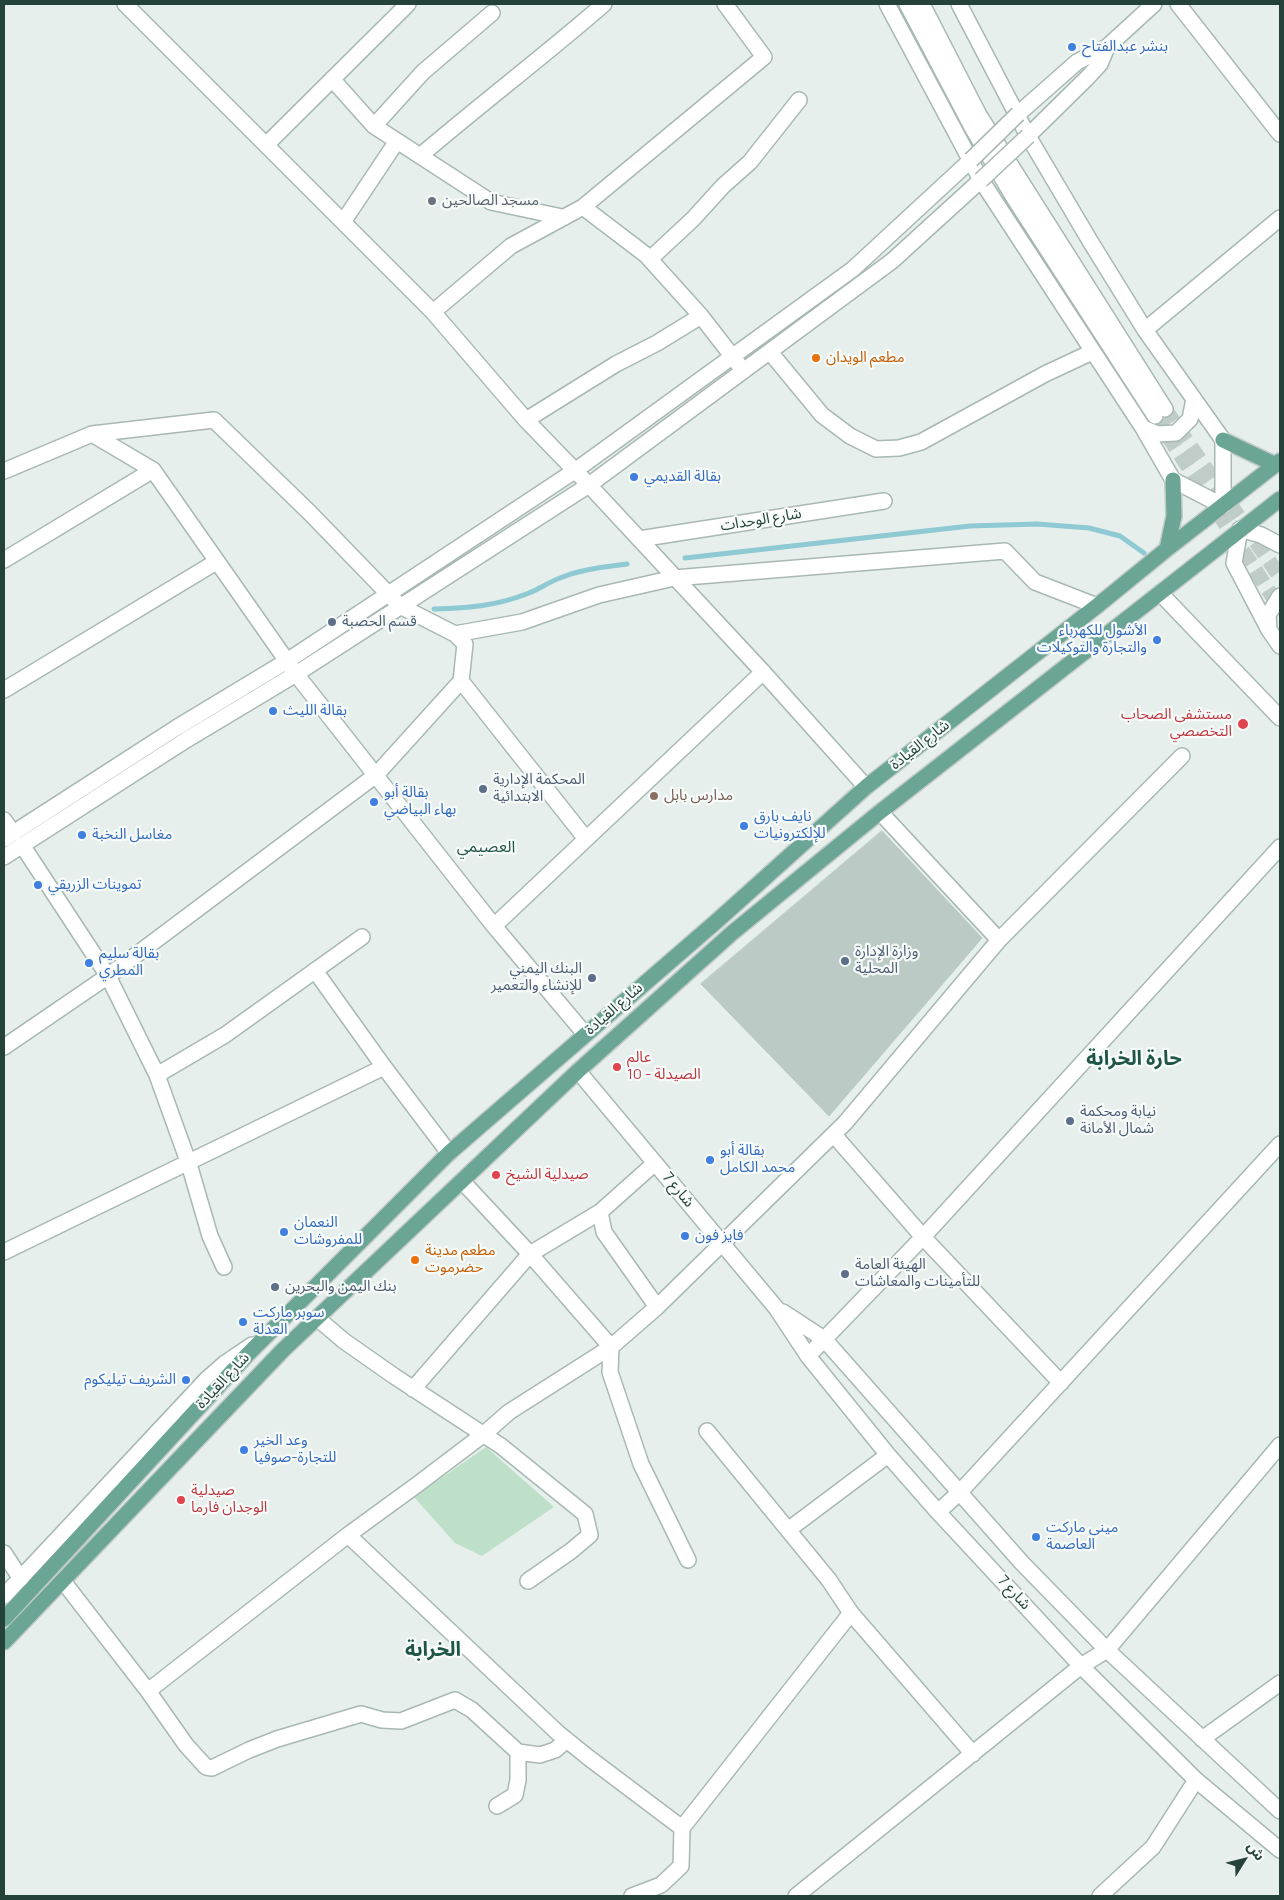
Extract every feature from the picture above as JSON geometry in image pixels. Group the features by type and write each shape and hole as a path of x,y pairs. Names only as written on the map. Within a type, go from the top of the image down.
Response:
{"main road":[{"path":"1223,440 1278,463"},
{"name":"شارع القيادة","path":"4,1619 248,1354 449,1153 718,920 866,787 1278,463"},
{"path":"1167,549 1174,516 1173,480"},
{"name":"شارع القيادة","path":"4,1642 64,1583 283,1350 578,1071 732,933 880,812 1280,499"}],"street":[{"path":"125,4 433,312 526,420 576,470 763,672 866,787"},
{"path":"266,144 408,4"},
{"path":"420,156 493,94 552,49 604,4"},
{"path":"433,312 511,246 583,207 764,57 725,4"},
{"path":"887,4 981,180 1143,428 1173,480 1223,506 1223,440 1145,330 1028,136 959,4"},
{"path":"906,4 973,129 1014,198 1160,412 979,115 922,4"},
{"path":"1178,4 1280,134"},
{"path":"13,839 186,740 296,674 589,485 770,352 892,261 981,180 1088,77 1100,64 1107,47 1144,7"},
{"path":"374,126 423,72 492,13"},
{"path":"4,857 13,839 176,728 287,661 576,470 853,269 1059,77 1077,62 1107,47"},
{"path":"332,78 374,126 491,202 562,217"},
{"path":"650,259 693,219 723,186 750,162 798,100"},
{"path":"343,222 397,141"},
{"path":"583,207 650,259 701,316 744,371"},
{"path":"1145,330 1280,218"},
{"path":"526,420 616,364 657,343 701,316"},
{"path":"770,352 822,415 850,436 876,449 899,448 921,442 1045,374 1092,352"},
{"path":"1143,428 1157,434 1176,433 1190,419 1194,399"},
{"path":"4,471 92,434 214,420 310,513 400,606 455,634 465,644 461,681 376,775 108,976 4,1047"},
{"path":"92,434 152,470 296,674 494,926 585,1034"},
{"path":"4,560 152,470"},
{"name":"شارع الوحدات","path":"639,539 884,501"},
{"path":"1280,545 1261,535 1240,529 1234,563 1269,630 1280,646"},
{"path":"455,634 522,622 599,595 674,578 1005,551 1035,582 1096,606"},
{"path":"4,690 216,562"},
{"path":"1160,593 1280,718"},
{"path":"1269,630 1268,616 1280,596"},
{"path":"494,926 763,672"},
{"path":"461,681 586,839"},
{"path":"148,1691 348,1534 484,1434 509,1412 611,1347 657,1307 834,1135 999,940 1182,756"},
{"path":"880,812 999,940"},
{"path":"4,820 13,839 108,976 157,1074 210,1236 224,1267"},
{"path":"808,1356 923,1237 1280,848"},
{"path":"157,1074 225,1035 316,972 362,937"},
{"path":"316,972 449,1153"},
{"path":"4,1252 384,1067"},
{"name":"شارع 7","path":"578,1071 777,1309 808,1356 938,1512 1082,1666 1196,1780 1280,1850"},
{"path":"834,1135 923,1237 1061,1383"},
{"path":"938,1512 960,1492 1280,1144"},
{"path":"413,1389 530,1254 600,1212 655,1163"},
{"path":"462,1181 530,1254 611,1347 610,1372 641,1464 688,1560"},
{"path":"600,1212 604,1232 657,1307"},
{"name":"شارع 7","path":"777,1309 824,1339 1022,1563 1107,1650 1280,1811"},
{"path":"317,1318 344,1341 413,1389 501,1446 585,1514 590,1534 528,1581"},
{"path":"4,1596 207,1379 266,1336"},
{"path":"708,1430 829,1580 851,1613 973,1754"},
{"path":"796,1896 1082,1666 1107,1650 1280,1444"},
{"path":"788,1530 888,1454"},
{"path":"348,1534 567,1740 682,1828"},
{"path":"4,1553 21,1579"},
{"path":"4,1652 64,1583 148,1691 186,1745 206,1767 212,1768 277,1739 361,1714 382,1720 401,1720 455,1700 472,1710 518,1752 540,1755 555,1750 567,1740"},
{"path":"632,1896 661,1885 681,1866 682,1828 851,1613"},
{"path":"1202,1739 1280,1683"},
{"path":"497,1806 515,1795 518,1780 518,1752"},
{"path":"1100,1896 1153,1847 1196,1780"}],"green space":[{"path":"486,1447 554,1507 482,1556 455,1543 414,1497"}],"building":[{"name":"وزارة الإدارة المحلية","path":"882,831 982,938 829,1116 701,984"}],"waterway":[{"path":"685,558 970,526 1037,524 1089,528 1120,536 1144,553"},
{"path":"434,609 494,604 529,593 576,572 627,564"}],"tunnel":[{"path":"1165,409 1280,577"},
{"path":"1155,416 1280,608"}],"place":[{"name":"بنشر عبدالفتاح","path":"1072,47"},
{"name":"مسجد الصالحين","path":"432,201"},
{"name":"مطعم الويدان","path":"816,358"},
{"name":"بقالة القديمي","path":"634,477"},
{"name":"قسم الحصبة","path":"332,622"},
{"name":"الأشول للكهرباء والتجارة والتوكيلات","path":"1157,640"},
{"name":"بقالة الليث","path":"273,711"},
{"name":"مستشفى الصحاب التخصصي","path":"1243,724"},
{"name":"المحكمة الإدارية الابتدائية","path":"483,789"},
{"name":"مدارس بابل","path":"654,796"},
{"name":"بقالة أبو بهاء البياضي","path":"374,802"},
{"name":"نايف بارق للإلكترونيات","path":"744,826"},
{"name":"مغاسل النخبة","path":"82,835"},
{"name":"تموينات الزريقي","path":"38,885"},
{"name":"وزارة الإدارة المحلية","path":"845,961"},
{"name":"بقالة سليم المطري","path":"89,963"},
{"name":"البنك اليمني للإنشاء والتعمير","path":"592,978"},
{"name":"عالم الصيدلة - 10","path":"617,1067"},
{"name":"نيابة ومحكمة شمال الأمانة","path":"1070,1121"},
{"name":"بقالة أبو محمد الكامل","path":"710,1160"},
{"name":"صيدلية الشيخ","path":"496,1175"},
{"name":"النعمان للمفروشات","path":"284,1232"},
{"name":"فايز فون","path":"685,1236"},
{"name":"مطعم مدينة حضرموت","path":"415,1260"},
{"name":"الهيئة العامة للتأمينات والمعاشات","path":"845,1274"},
{"name":"بنك اليمن والبحرين","path":"275,1287"},
{"name":"سوبر ماركت العدلة","path":"243,1322"},
{"name":"الشريف تيليكوم","path":"186,1380"},
{"name":"وعد الخير للتجارة-صوفيا","path":"244,1450"},
{"name":"صيدلية الوجدان فارما","path":"181,1500"},
{"name":"ميني ماركت العاصمة","path":"1036,1537"}],"district":[{"name":"العصيمي","path":"486,848"},
{"name":"حارة الخرابة","path":"1134,1059"},
{"name":"الخرابة","path":"433,1650"}]}
